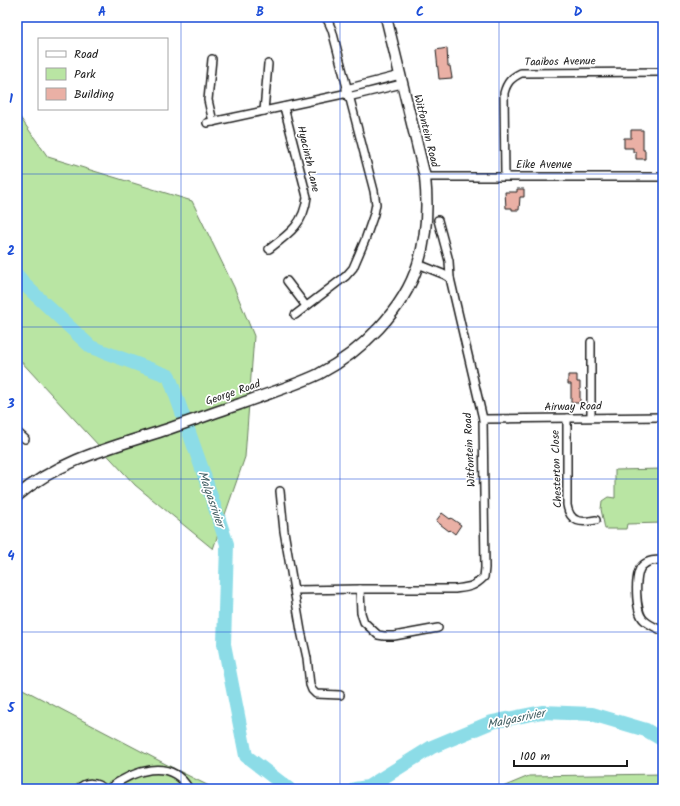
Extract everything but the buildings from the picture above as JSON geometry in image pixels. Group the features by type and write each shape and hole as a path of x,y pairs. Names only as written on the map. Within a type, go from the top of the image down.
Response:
{"main road":[{"name":"Witfontein Road","path":"386,17 425,177 427,204 425,234 418,264"},
{"name":"George Road","path":"17,496 40,479 80,458 161,431 288,386 320,373 349,355 370,337 389,317 403,296 418,264"}],"street":[{"path":"295,314 346,276 353,268 365,240 376,204 374,191 332,30 325,17"},
{"path":"212,59 208,100 210,122 348,93 401,79"},
{"path":"264,111 268,64"},
{"name":"Taaibos Avenue","path":"505,176 504,93 506,84 512,77 521,73 663,72"},
{"name":"Hyacinth Lane","path":"269,250 296,227 303,213 307,197 284,107"},
{"name":"Eike Avenue","path":"425,177 663,177"},
{"name":"Witfontein Road","path":"360,589 455,589 475,585 484,577 483,419 438,220"},
{"path":"418,264 444,274 450,278"},
{"path":"287,281 306,306"},
{"path":"591,342 592,417"},
{"name":"Airway Road","path":"483,419 663,417"},
{"name":"Chesterton Close","path":"566,418 568,512 578,521 583,522 596,520"},
{"path":"17,432 25,439"},
{"path":"280,491 284,531 307,658 310,685 316,694 340,694"},
{"path":"663,560 647,562 642,566 638,573 637,606 643,620 663,631"},
{"path":"294,590 360,589 361,613 364,622 378,634 384,636 394,636 438,628"},
{"path":"108,789 123,778 142,771 159,769 172,773 181,779 189,789"},
{"path":"79,789 90,783 99,785 104,789"}],"green space":[{"path":"17,113 48,157 192,201 234,287 254,336 245,457 213,549 135,485 17,357"},
{"path":"663,469 662,523 627,524 626,529 605,529 601,509 602,501 608,497 615,498 615,470"},
{"path":"17,686 177,770 215,789 17,789"},
{"path":"663,774 663,789 498,789 529,776"}],"waterway":[{"name":"Malgasrivier","path":"17,275 27,287 91,347 169,376 227,544 224,644 246,756 289,789"},
{"name":"Malgasrivier","path":"355,789 368,787 432,747 492,722 542,712 592,714 646,730 663,740"}]}
